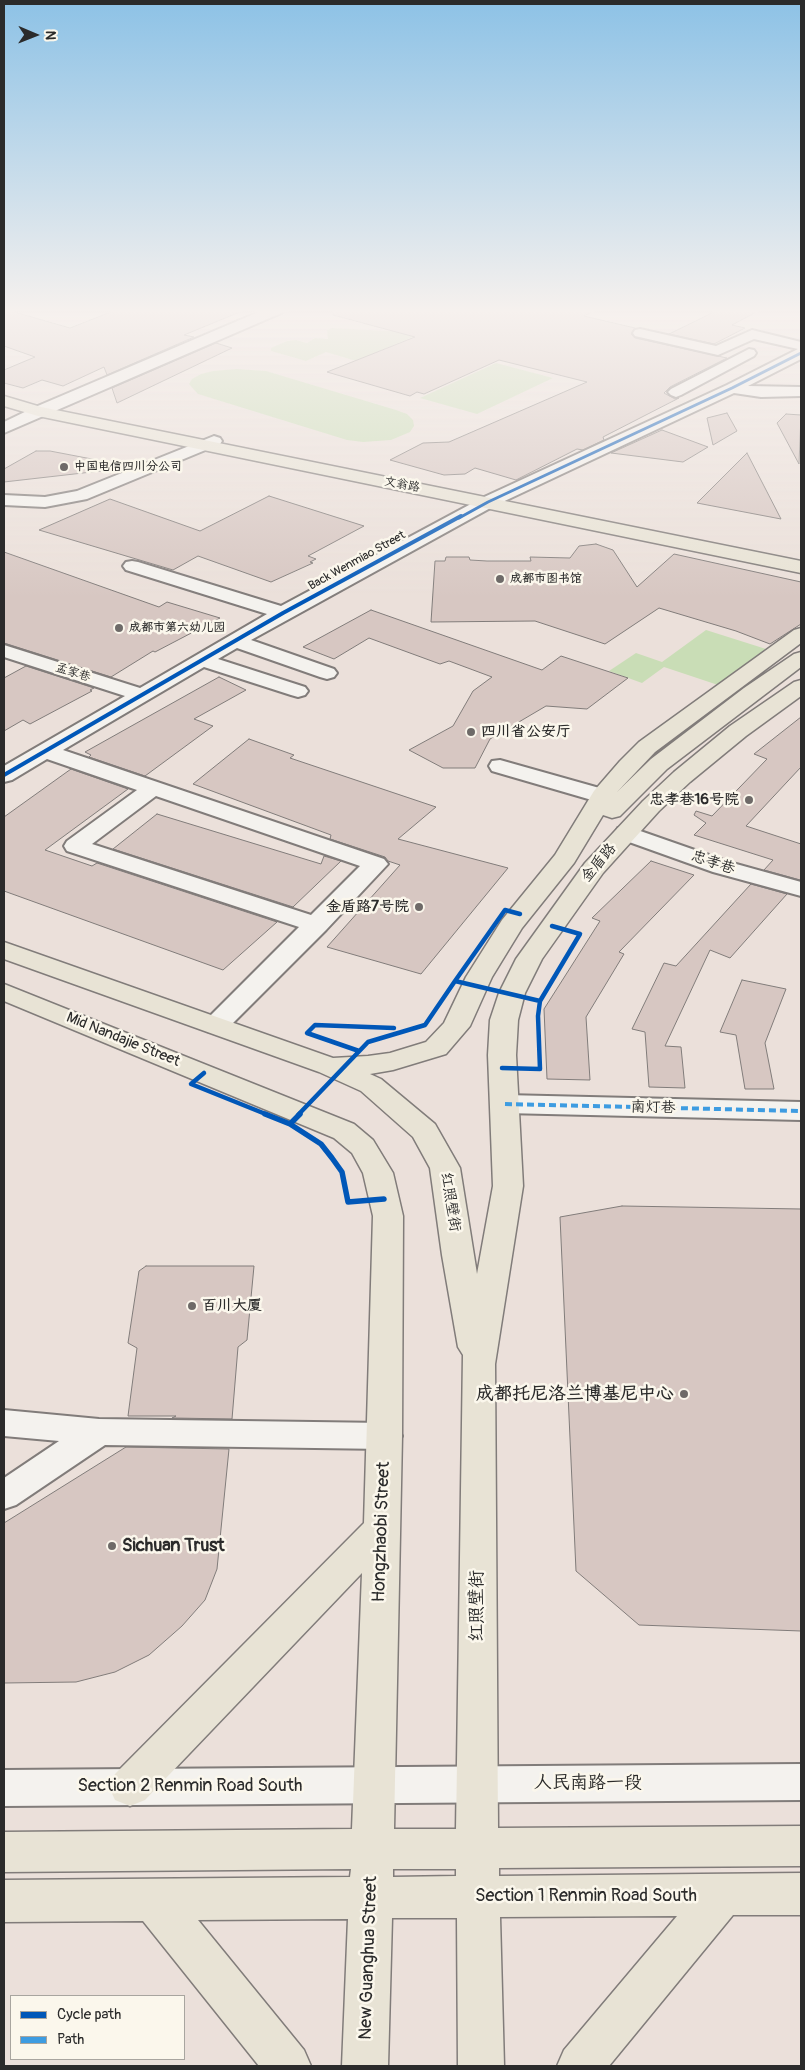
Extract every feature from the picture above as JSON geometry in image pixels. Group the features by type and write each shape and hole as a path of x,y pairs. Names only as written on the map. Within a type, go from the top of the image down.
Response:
{"main road":[{"name":"文翁路","path":"22,405 493,500 801,567"},
{"name":"文翁路","path":"32,405 43,409"},
{"name":"文翁路","path":"493,500 801,557"},
{"name":"金盾路","path":"565,858 602,796 647,747 801,634"},
{"name":"金盾路","path":"329,1066 393,1062 436,1048 456,1026 479,978 510,925 565,858 659,764 801,658"},
{"name":"金盾路","path":"505,1104 502,1056 504,1020 512,993 528,959 559,914 594,868 682,776 738,731 801,686"},
{"path":"4,950 329,1066"},
{"name":"Mid Nandajie Street","path":"4,992 344,1131 363,1147 378,1173 388,1216"},
{"name":"红照壁街","path":"329,1066 371,1085 425,1131 445,1168 458,1255 478,1364"},
{"name":"红照壁街","path":"478,1849 476,1784 478,1364 508,1186 505,1104"},
{"name":"Hongzhaobi Street","path":"373,1849 385,1436 388,1216"},
{"path":"130,1787 382,1529"},
{"path":"4,1852 801,1846"},
{"name":"New Guanghua Street","path":"365,2066 373,1849"},
{"path":"478,1849 481,2066"},
{"path":"580,2066 762,1895"},
{"name":"Section 1 Renmin Road South","path":"371,1898 762,1895"},
{"path":"4,1901 371,1898"},
{"path":"153,1899 288,2066"}],"street":[{"path":"4,428 53,405"},
{"name":"Back Wenmiao Street","path":"4,775 283,613 493,500 697,405"},
{"path":"4,500 46,502 81,495 210,443"},
{"path":"132,566 283,613"},
{"path":"235,641 326,674"},
{"name":"孟家巷","path":"4,651 142,695"},
{"path":"202,660 298,691"},
{"path":"45,751 376,864 216,1025"},
{"path":"500,766 602,796"},
{"path":"153,788 75,846 317,924"},
{"name":"忠孝巷","path":"626,833 722,867 801,889"},
{"name":"南灯巷","path":"505,1104 801,1111"},
{"path":"4,1423 99,1432 385,1436"},
{"path":"4,1495 99,1432"},
{"name":"人民南路一段","path":"376,1785 801,1782"},
{"name":"Section 2 Renmin Road South","path":"4,1788 376,1785"},
{"path":"762,1895 801,1910"}],"green space":[{"path":"232,405 378,405 407,414 413,420 414,426 410,432 391,440 363,442 347,440"},
{"path":"444,405 497,405 477,414"},
{"path":"706,630 766,649 718,685 664,667 642,683 609,671 636,653 662,662"}],"building":[{"path":"535,405 666,405 603,437 604,440 583,450 577,449 516,480 475,468 465,474 444,475 390,460 423,443 449,442"},
{"path":"727,413 737,431 713,445 707,418"},
{"path":"786,414 801,415 799,464 777,423"},
{"path":"662,430 708,447 683,462 611,453"},
{"name":"中国电信四川分公司","path":"36,451 50,451 118,464 118,469 4,482 4,469"},
{"path":"747,453 781,519 697,503"},
{"path":"269,496 364,526 308,556 316,559 310,562 313,563 271,582 198,556 173,570 39,530 110,499 200,531"},
{"path":"596,544 613,550 637,587 674,554 801,582 801,624 770,644 736,631 659,608 605,644 535,621 431,622 435,561 445,561 446,557 469,557 470,560 487,561 531,561 530,557 570,558 579,546"},
{"path":"4,552 159,607 167,602 220,618 155,652 153,651 111,677 4,643"},
{"path":"371,610 542,670 561,656 628,678 587,709 546,706 490,739 475,768 443,768 409,750 453,726 473,691 492,677 449,661 440,664 369,638 334,659 303,647"},
{"path":"26,666 94,688 90,690 92,691 30,724 23,720 4,731 4,678"},
{"path":"219,677 246,690 194,719 213,726 145,776 89,757 91,755 85,752"},
{"name":"忠孝巷16号院","path":"801,717 801,767 746,826 801,844 800,880 764,870 773,860 694,835 706,823 694,815 696,811 712,816 767,759 754,754"},
{"path":"249,739 294,755 290,758 436,807 398,839 508,868 421,974 327,947 400,865 388,861 385,857 330,839 331,835 193,784"},
{"path":"71,769 128,789 45,850 92,866 97,863 277,922 223,970 4,891 4,817"},
{"path":"157,814 321,864 324,856 341,861 293,907 113,849"},
{"path":"651,861 694,875 619,952 624,954 586,1017 590,1080 547,1079 544,1009 600,921 592,918"},
{"path":"751,884 787,894 730,958 710,950 665,1046 681,1047 685,1088 649,1087 645,1032 632,1029 664,963 676,966"},
{"path":"742,980 786,989 765,1043 774,1089 745,1089 736,1035 720,1032"},
{"name":"成都托尼洛兰博基尼中心","path":"622,1206 801,1209 801,1631 639,1625 576,1571 560,1217"},
{"path":"146,1266 254,1266 247,1340 238,1347 232,1419 128,1416 137,1348 128,1343 139,1271"},
{"name":"Sichuan Trust","path":"126,1447 229,1449 217,1569 205,1600 182,1626 149,1655 115,1672 76,1682 4,1683 4,1523"}],"marked path":[{"path":"505,1104 801,1111"}],"cycle path":[{"path":"4,775 283,613 488,502 696,405"},
{"path":"455,981 505,910 520,914"},
{"path":"540,1001 580,934 552,926"},
{"path":"384,1199 348,1202 342,1172 332,1158 321,1144 290,1124 368,1042 425,1025 455,981 540,1001 538,1016 540,1069 502,1068"},
{"path":"359,1051 307,1033 315,1025 394,1028"},
{"path":"204,1073 191,1084 290,1124"}],"place":[{"name":"中国电信四川分公司","path":"64,467"},
{"name":"成都市图书馆","path":"500,579"},
{"name":"成都市第六幼儿园","path":"119,628"},
{"name":"四川省公安厅","path":"471,732"},
{"name":"忠孝巷16号院","path":"749,800"},
{"name":"金盾路7号院","path":"419,907"},
{"name":"百川大厦","path":"192,1306"},
{"name":"成都托尼洛兰博基尼中心","path":"684,1394"},
{"name":"Sichuan Trust","path":"112,1546"}]}
